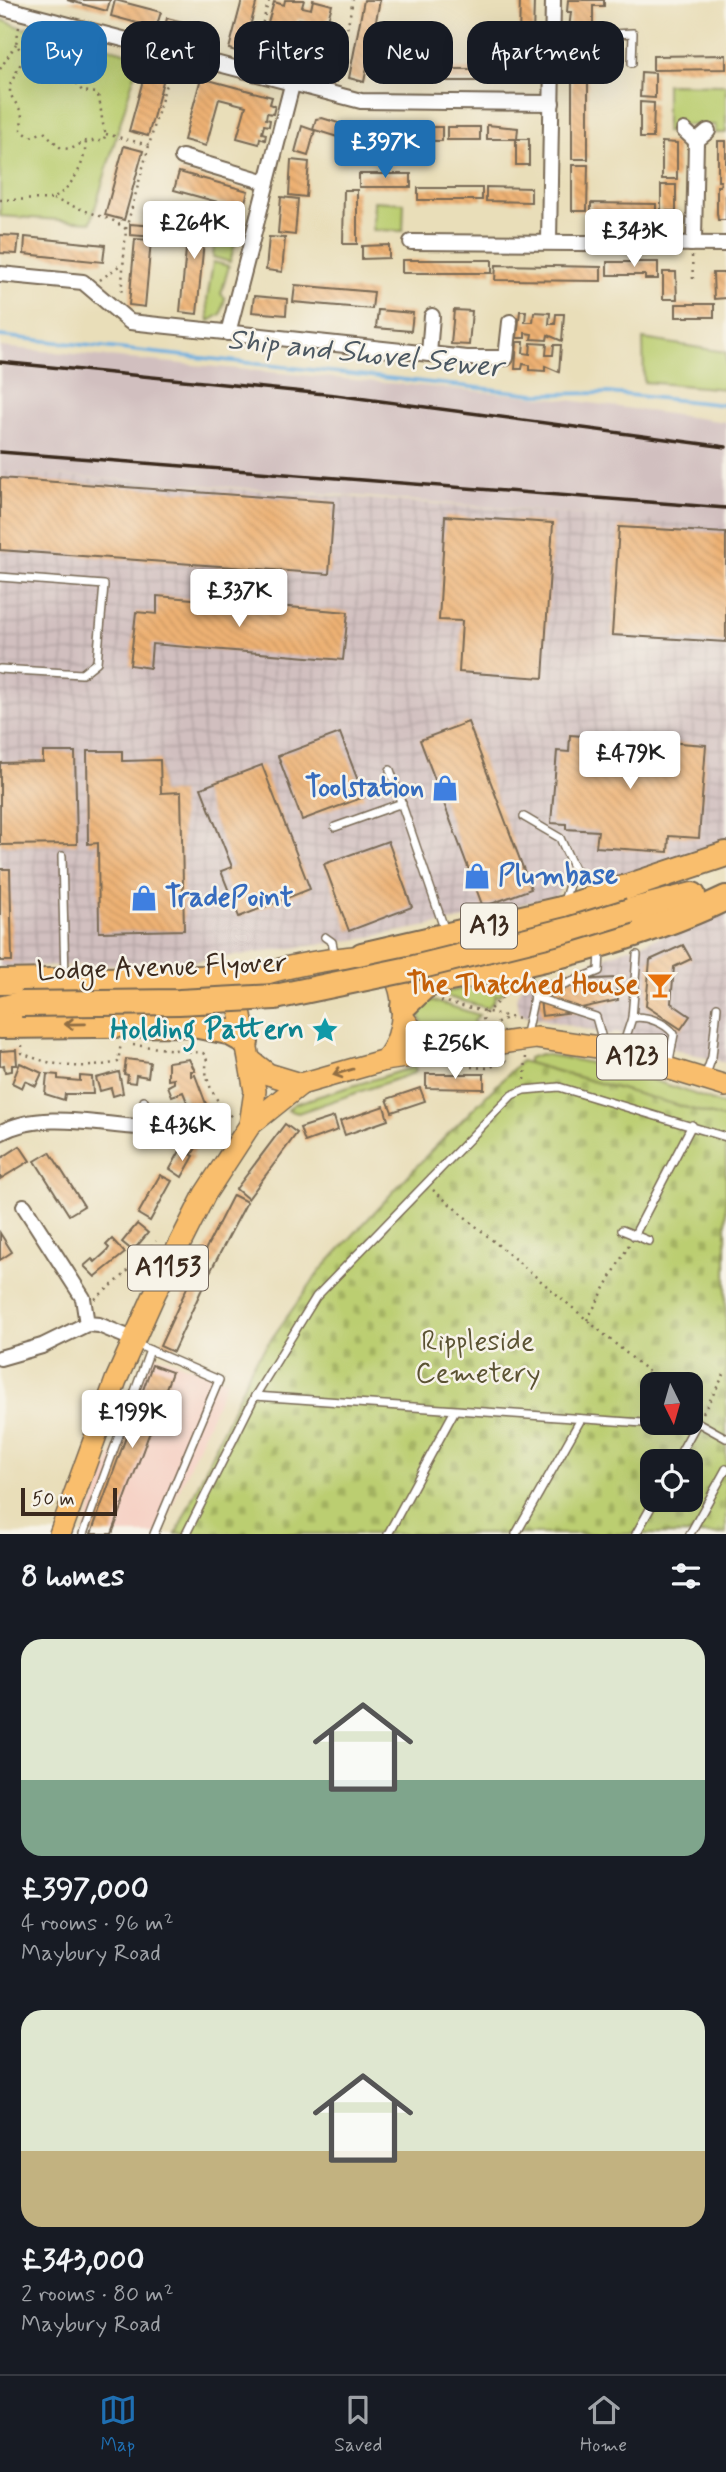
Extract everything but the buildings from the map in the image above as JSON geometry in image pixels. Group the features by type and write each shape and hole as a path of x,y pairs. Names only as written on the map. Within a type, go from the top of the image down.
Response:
{"highway":[{"name":"Lodge Avenue Flyover","path":"7,1005 179,1002 275,997 571,929 622,901 666,884 726,855"},
{"name":"Lodge Avenue Flyover","path":"622,901 674,903 726,883"},
{"name":"A13","path":"403,1013 424,987 435,982 521,972 726,898"},
{"name":"A13","path":"362,955 561,909 622,901"},
{"path":"0,982 256,977"},
{"path":"11,1031 189,1024 229,1032 248,1051"}],"main road":[{"path":"301,1084 268,1074 248,1051 239,1005 242,992 256,977 362,955 374,957 390,971 403,1013 418,1037 446,1050"},
{"path":"385,1060 397,1044 403,1013"},
{"name":"A123","path":"301,1084 385,1060 446,1050 521,1043 598,1047 726,1086"},
{"name":"A1153","path":"60,1534 101,1419 139,1344 205,1194 244,1122 255,1091 248,1051"},
{"name":"A1153","path":"244,1122 301,1084"}],"street":[{"path":"552,21 553,0"},
{"path":"0,7 121,40"},
{"path":"288,84 361,101 552,103"},
{"path":"549,241 552,84"},
{"path":"228,333 292,85"},
{"path":"684,130 696,141 694,238 691,244"},
{"path":"696,141 708,131"},
{"path":"182,158 266,182"},
{"path":"411,242 726,244"},
{"path":"0,274 83,282 130,321 429,354 503,360 507,355 510,322"},
{"path":"429,354 432,316"},
{"path":"0,1133 15,1124 33,1121 137,1127 152,1121"},
{"path":"24,1206 83,1298 87,1324"},
{"path":"0,1359 41,1346 87,1324 99,1325 139,1344"}],"lane":[{"path":"624,33 633,33 632,63"},
{"path":"0,577 104,585 97,662 82,674 0,669"},
{"path":"390,770 446,935"},
{"path":"335,827 402,803"},
{"path":"524,817 560,838 574,869 622,901"},
{"path":"62,856 66,979"},
{"path":"561,909 574,869"},
{"path":"325,937 332,942 335,960"},
{"path":"534,997 599,971 601,945"},
{"path":"621,1053 632,1017 637,955"},
{"path":"521,972 534,997 521,1043"},
{"path":"534,997 596,1017 601,1035 598,1047"},
{"path":"705,1078 712,1057 717,1007"},
{"path":"632,1017 639,1016 670,1027 674,1034 668,1067"},
{"path":"186,1534 255,1396 316,1297 513,1095 524,1090 559,1087 726,1137"},
{"path":"144,1101 159,1139"},
{"path":"634,1236 692,1125"},
{"path":"622,1230 649,1241"},
{"path":"83,1534 139,1344 219,1380 154,1534"},
{"path":"255,1396 640,1423"},
{"path":"388,1534 454,1412"},
{"path":"516,1534 581,1419"},
{"path":"704,1426 726,1438"},
{"path":"690,1534 726,1469"},
{"path":"636,1534 648,1512"}],"path":[{"path":"265,21 269,0"},
{"path":"334,96 353,0"},
{"path":"0,69 16,44 21,13"},
{"path":"16,44 21,52"},
{"path":"21,63 10,85 10,94 22,113 21,130 30,137 44,132 61,148 71,149 86,141 103,141 106,134 99,115 101,102 97,93 82,90 78,84"},
{"path":"119,313 126,229 166,84"},
{"path":"106,134 149,145"},
{"path":"53,199 76,177 85,154 86,141"},
{"path":"0,200 53,199 114,221 126,229"},
{"path":"691,244 693,280"},
{"path":"89,287 123,264"},
{"path":"506,1018 486,1032 483,1018 521,972"},
{"path":"431,998 506,1018 521,1043 524,1090"},
{"path":"11,1031 22,1054 46,1064 96,1068 118,1062 121,1043"},
{"path":"110,1039 121,1043 203,1053 207,1062 206,1071 223,1112 244,1122"},
{"path":"471,1067 488,1068 521,1043"},
{"path":"425,1184 649,1372"},
{"path":"587,1320 634,1236"},
{"path":"89,1303 122,1277 156,1241"},
{"path":"704,1410 726,1371"}],"shaded area":[{"path":"0,347 561,399 726,422 726,527 357,496 0,471"},
{"path":"0,471 726,526 726,841 611,879 600,875 562,886 557,895 461,920 353,940 181,963 0,967"},
{"path":"726,913 726,1063 615,1033 610,1035 520,1014 516,998 521,987"},
{"path":"150,1353 227,1380 160,1534 82,1534"}],"green space":[{"path":"0,19 21,27 21,84 107,84 107,47 121,51 121,84 132,84 91,222 0,216"},
{"path":"666,84 726,85 726,133 715,133 715,125 679,125 679,132 666,132"},
{"path":"374,201 404,203 403,231 373,230"},
{"path":"216,221 239,228 230,262 213,257"},
{"path":"213,262 229,266 221,294 225,298 221,314 209,321 207,300"},
{"path":"643,339 726,352 726,389 644,382"},
{"path":"514,978 515,981 499,996 495,995 494,1001 487,1008 437,994"},
{"path":"427,999 479,1015 474,1020 477,1034 443,1039 423,1028 419,1012"},
{"path":"541,1054 612,1068 681,1089 726,1106 726,1119 528,1063 528,1058"},
{"name":"Rippleside Cemetery","path":"521,1061 726,1119 726,1534 176,1534 252,1366 320,1271 429,1153"},
{"path":"414,1067 414,1073 298,1113 288,1110 294,1104"}],"waterway":[{"name":"Ship and Shovel Sewer","path":"0,336 536,394 609,393 726,405"}],"railway":[{"path":"0,362 335,395 726,447"},
{"path":"0,452 726,508"}],"place":[{"name":"Toolstation","path":"445,788"},
{"name":"Plumbase","path":"477,876"},
{"name":"TradePoint","path":"144,898"},
{"name":"The Thatched House","path":"660,985"},
{"name":"Holding Pattern","path":"325,1030"}]}
